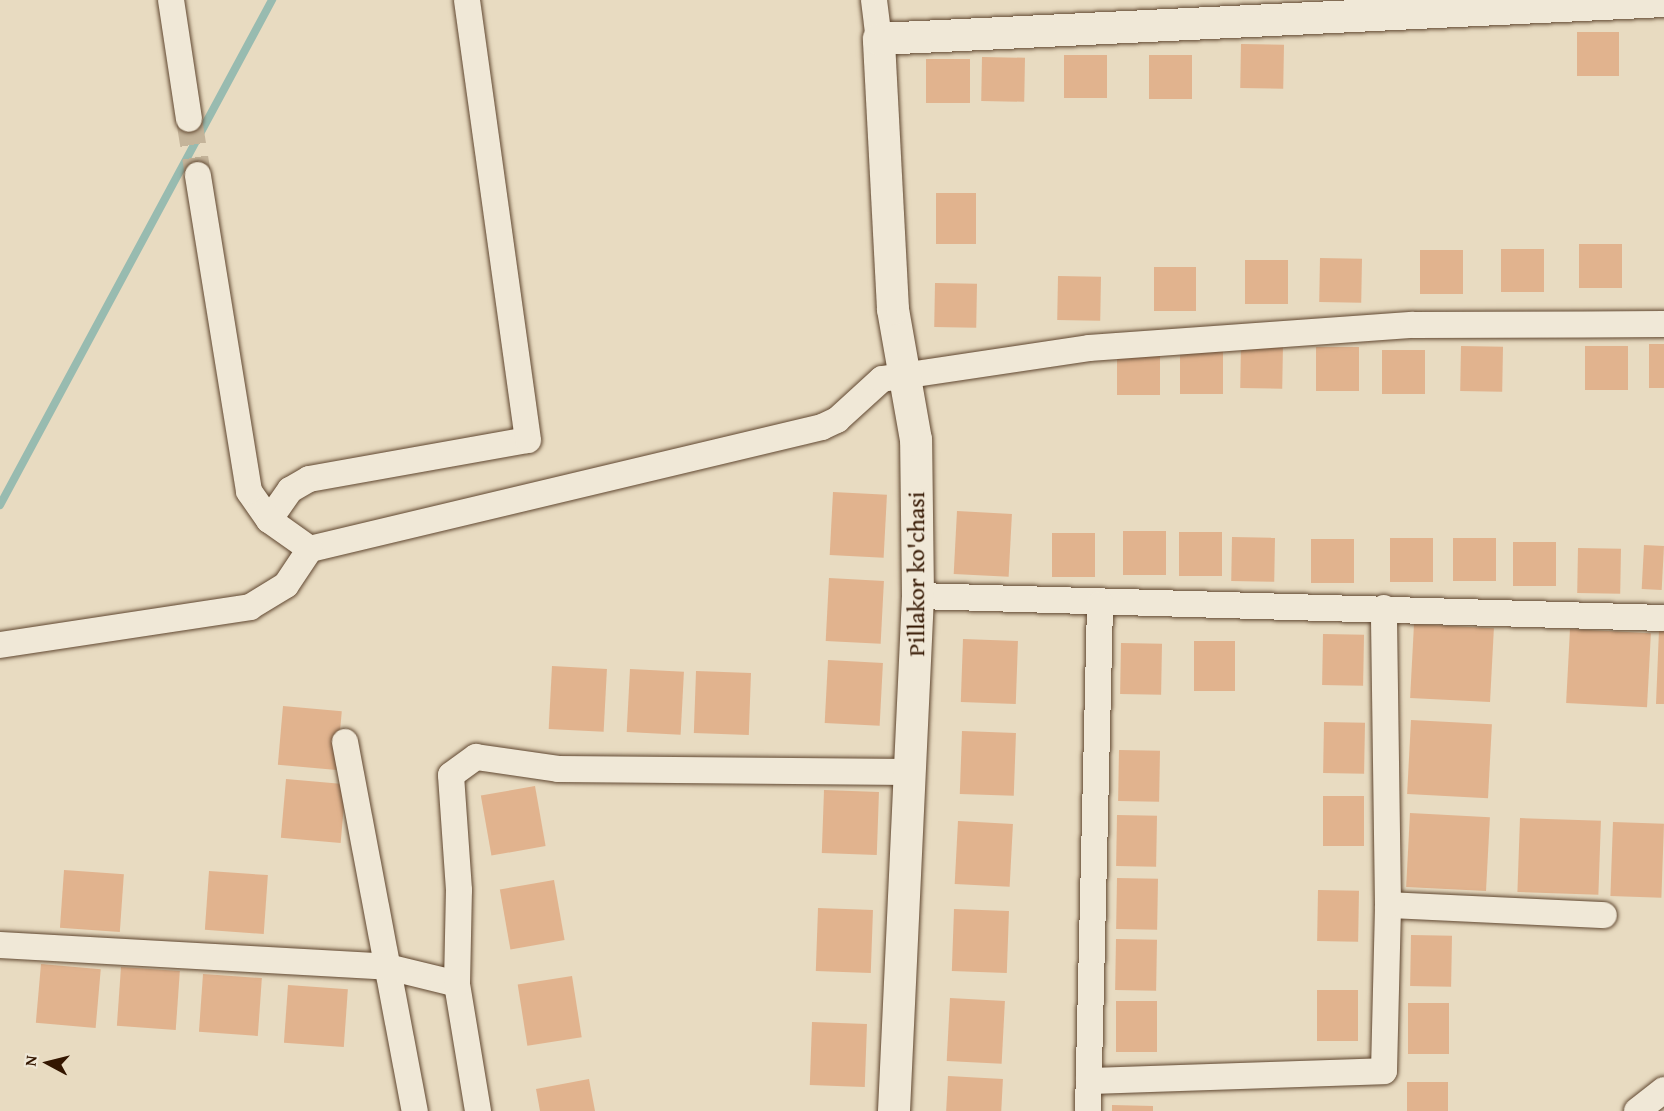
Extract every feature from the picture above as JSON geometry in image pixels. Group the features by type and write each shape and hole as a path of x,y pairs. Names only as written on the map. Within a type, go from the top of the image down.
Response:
{"street":[{"path":"171,0 189,119"},
{"path":"269,520 290,490 309,479 528,440 467,0"},
{"path":"874,0 879,39 1664,1"},
{"name":"Pillakor ko'chasi","path":"879,39 893,309 908,375 916,440 918,596 894,1111"},
{"path":"198,175 249,491 269,520 310,549"},
{"path":"0,645 250,607 286,585 310,549 822,427 837,420 882,379 1089,348 1413,325 1664,324"},
{"path":"918,596 1100,604 1384,609 1664,618"},
{"path":"1088,1111 1100,604"},
{"path":"1089,1082 1384,1071 1388,905 1384,609"},
{"path":"345,742 415,1111"},
{"path":"477,1111 457,984 459,890 451,775 476,758 558,769 910,772"},
{"path":"1388,905 1605,915"},
{"path":"0,945 388,967 457,984"},
{"path":"1637,1111 1664,1089"}],"building":[{"path":"1577,32 1619,32 1619,76 1577,76"},
{"path":"1241,44 1284,45 1283,89 1240,88"},
{"path":"1064,55 1107,55 1107,98 1064,98"},
{"path":"1149,55 1192,55 1192,99 1149,99"},
{"path":"982,57 1025,58 1024,102 981,101"},
{"path":"926,59 970,59 970,103 926,103"},
{"path":"936,193 976,193 976,244 936,244"},
{"path":"1579,244 1622,244 1622,288 1579,288"},
{"path":"1501,249 1544,249 1544,292 1501,292"},
{"path":"1420,250 1463,250 1463,294 1420,294"},
{"path":"1320,258 1362,259 1361,303 1319,302"},
{"path":"1245,260 1288,260 1288,304 1245,304"},
{"path":"1154,267 1196,267 1196,311 1154,311"},
{"path":"1058,276 1101,277 1100,321 1057,320"},
{"path":"935,283 977,284 976,328 934,327"},
{"path":"1241,344 1283,345 1282,389 1240,388"},
{"path":"1649,344 1664,344 1664,388 1649,388"},
{"path":"1461,346 1503,347 1502,392 1460,391"},
{"path":"1585,346 1628,346 1628,390 1585,390"},
{"path":"1316,347 1359,347 1359,391 1316,391"},
{"path":"1180,350 1223,350 1223,394 1180,394"},
{"path":"1382,350 1425,350 1425,394 1382,394"},
{"path":"1117,351 1160,351 1160,395 1117,395"},
{"path":"833,492 887,495 884,558 830,555"},
{"path":"957,511 1012,514 1009,577 954,574"},
{"path":"1123,531 1166,531 1166,575 1123,575"},
{"path":"1179,532 1222,532 1222,576 1179,576"},
{"path":"1052,533 1095,533 1095,577 1052,577"},
{"path":"1232,537 1275,538 1274,582 1231,581"},
{"path":"1390,538 1433,538 1433,582 1390,582"},
{"path":"1453,538 1496,538 1496,581 1453,581"},
{"path":"1311,539 1354,539 1354,583 1311,583"},
{"path":"1513,542 1556,542 1556,586 1513,586"},
{"path":"1644,545 1664,546 1662,590 1642,589"},
{"path":"1578,548 1621,549 1620,594 1577,593"},
{"path":"829,578 884,581 881,644 826,641"},
{"path":"1414,624 1494,628 1490,702 1410,698"},
{"path":"1570,629 1651,633 1647,707 1566,703"},
{"path":"1659,630 1664,630 1664,704 1656,704"},
{"path":"1323,634 1364,635 1363,686 1322,685"},
{"path":"963,639 1018,641 1016,704 961,702"},
{"path":"1194,641 1235,641 1235,691 1194,691"},
{"path":"1121,643 1162,644 1161,695 1120,694"},
{"path":"828,660 883,663 880,726 825,723"},
{"path":"552,666 607,669 604,732 549,729"},
{"path":"630,669 684,672 681,735 627,732"},
{"path":"696,671 751,673 749,735 694,733"},
{"path":"283,706 342,711 337,770 278,765"},
{"path":"1411,720 1492,724 1488,798 1407,794"},
{"path":"1324,722 1365,723 1364,774 1323,773"},
{"path":"962,731 1016,733 1014,796 960,794"},
{"path":"1119,750 1160,751 1159,802 1118,801"},
{"path":"286,779 346,784 341,843 281,838"},
{"path":"535,786 546,846 491,856 481,796"},
{"path":"824,790 879,792 877,855 822,853"},
{"path":"1323,796 1364,796 1364,846 1323,846"},
{"path":"1410,813 1490,817 1486,891 1406,887"},
{"path":"1117,815 1157,816 1156,867 1116,866"},
{"path":"1520,818 1601,821 1598,895 1517,892"},
{"path":"958,821 1013,824 1010,887 955,884"},
{"path":"1613,822 1664,824 1661,898 1610,896"},
{"path":"64,870 124,874 120,932 60,928"},
{"path":"209,871 268,875 264,934 205,930"},
{"path":"1117,878 1158,879 1157,930 1116,929"},
{"path":"554,880 565,940 510,950 500,890"},
{"path":"1318,890 1359,891 1358,942 1317,941"},
{"path":"818,908 873,910 871,973 816,971"},
{"path":"954,909 1009,911 1007,973 952,971"},
{"path":"1411,935 1452,936 1451,987 1410,986"},
{"path":"1116,939 1157,940 1156,991 1115,990"},
{"path":"41,964 101,969 96,1028 36,1023"},
{"path":"121,967 180,971 176,1030 117,1026"},
{"path":"203,974 262,978 258,1036 199,1032"},
{"path":"572,976 582,1037 527,1046 518,985"},
{"path":"288,985 348,989 344,1047 284,1043"},
{"path":"1317,990 1358,990 1358,1041 1317,1041"},
{"path":"950,998 1005,1001 1002,1064 947,1061"},
{"path":"1116,1001 1157,1001 1157,1052 1116,1052"},
{"path":"1408,1003 1449,1003 1449,1054 1408,1054"},
{"path":"812,1022 867,1024 865,1087 810,1085"},
{"path":"948,1076 1003,1079 1001,1111 946,1111"},
{"path":"589,1079 595,1111 540,1111 536,1089"},
{"path":"1407,1082 1448,1082 1448,1111 1407,1111"},
{"path":"1112,1105 1153,1106 1153,1111 1112,1111"}],"waterway":[{"path":"0,505 272,0"}],"tunnel":[{"path":"189,119 198,175"}]}
